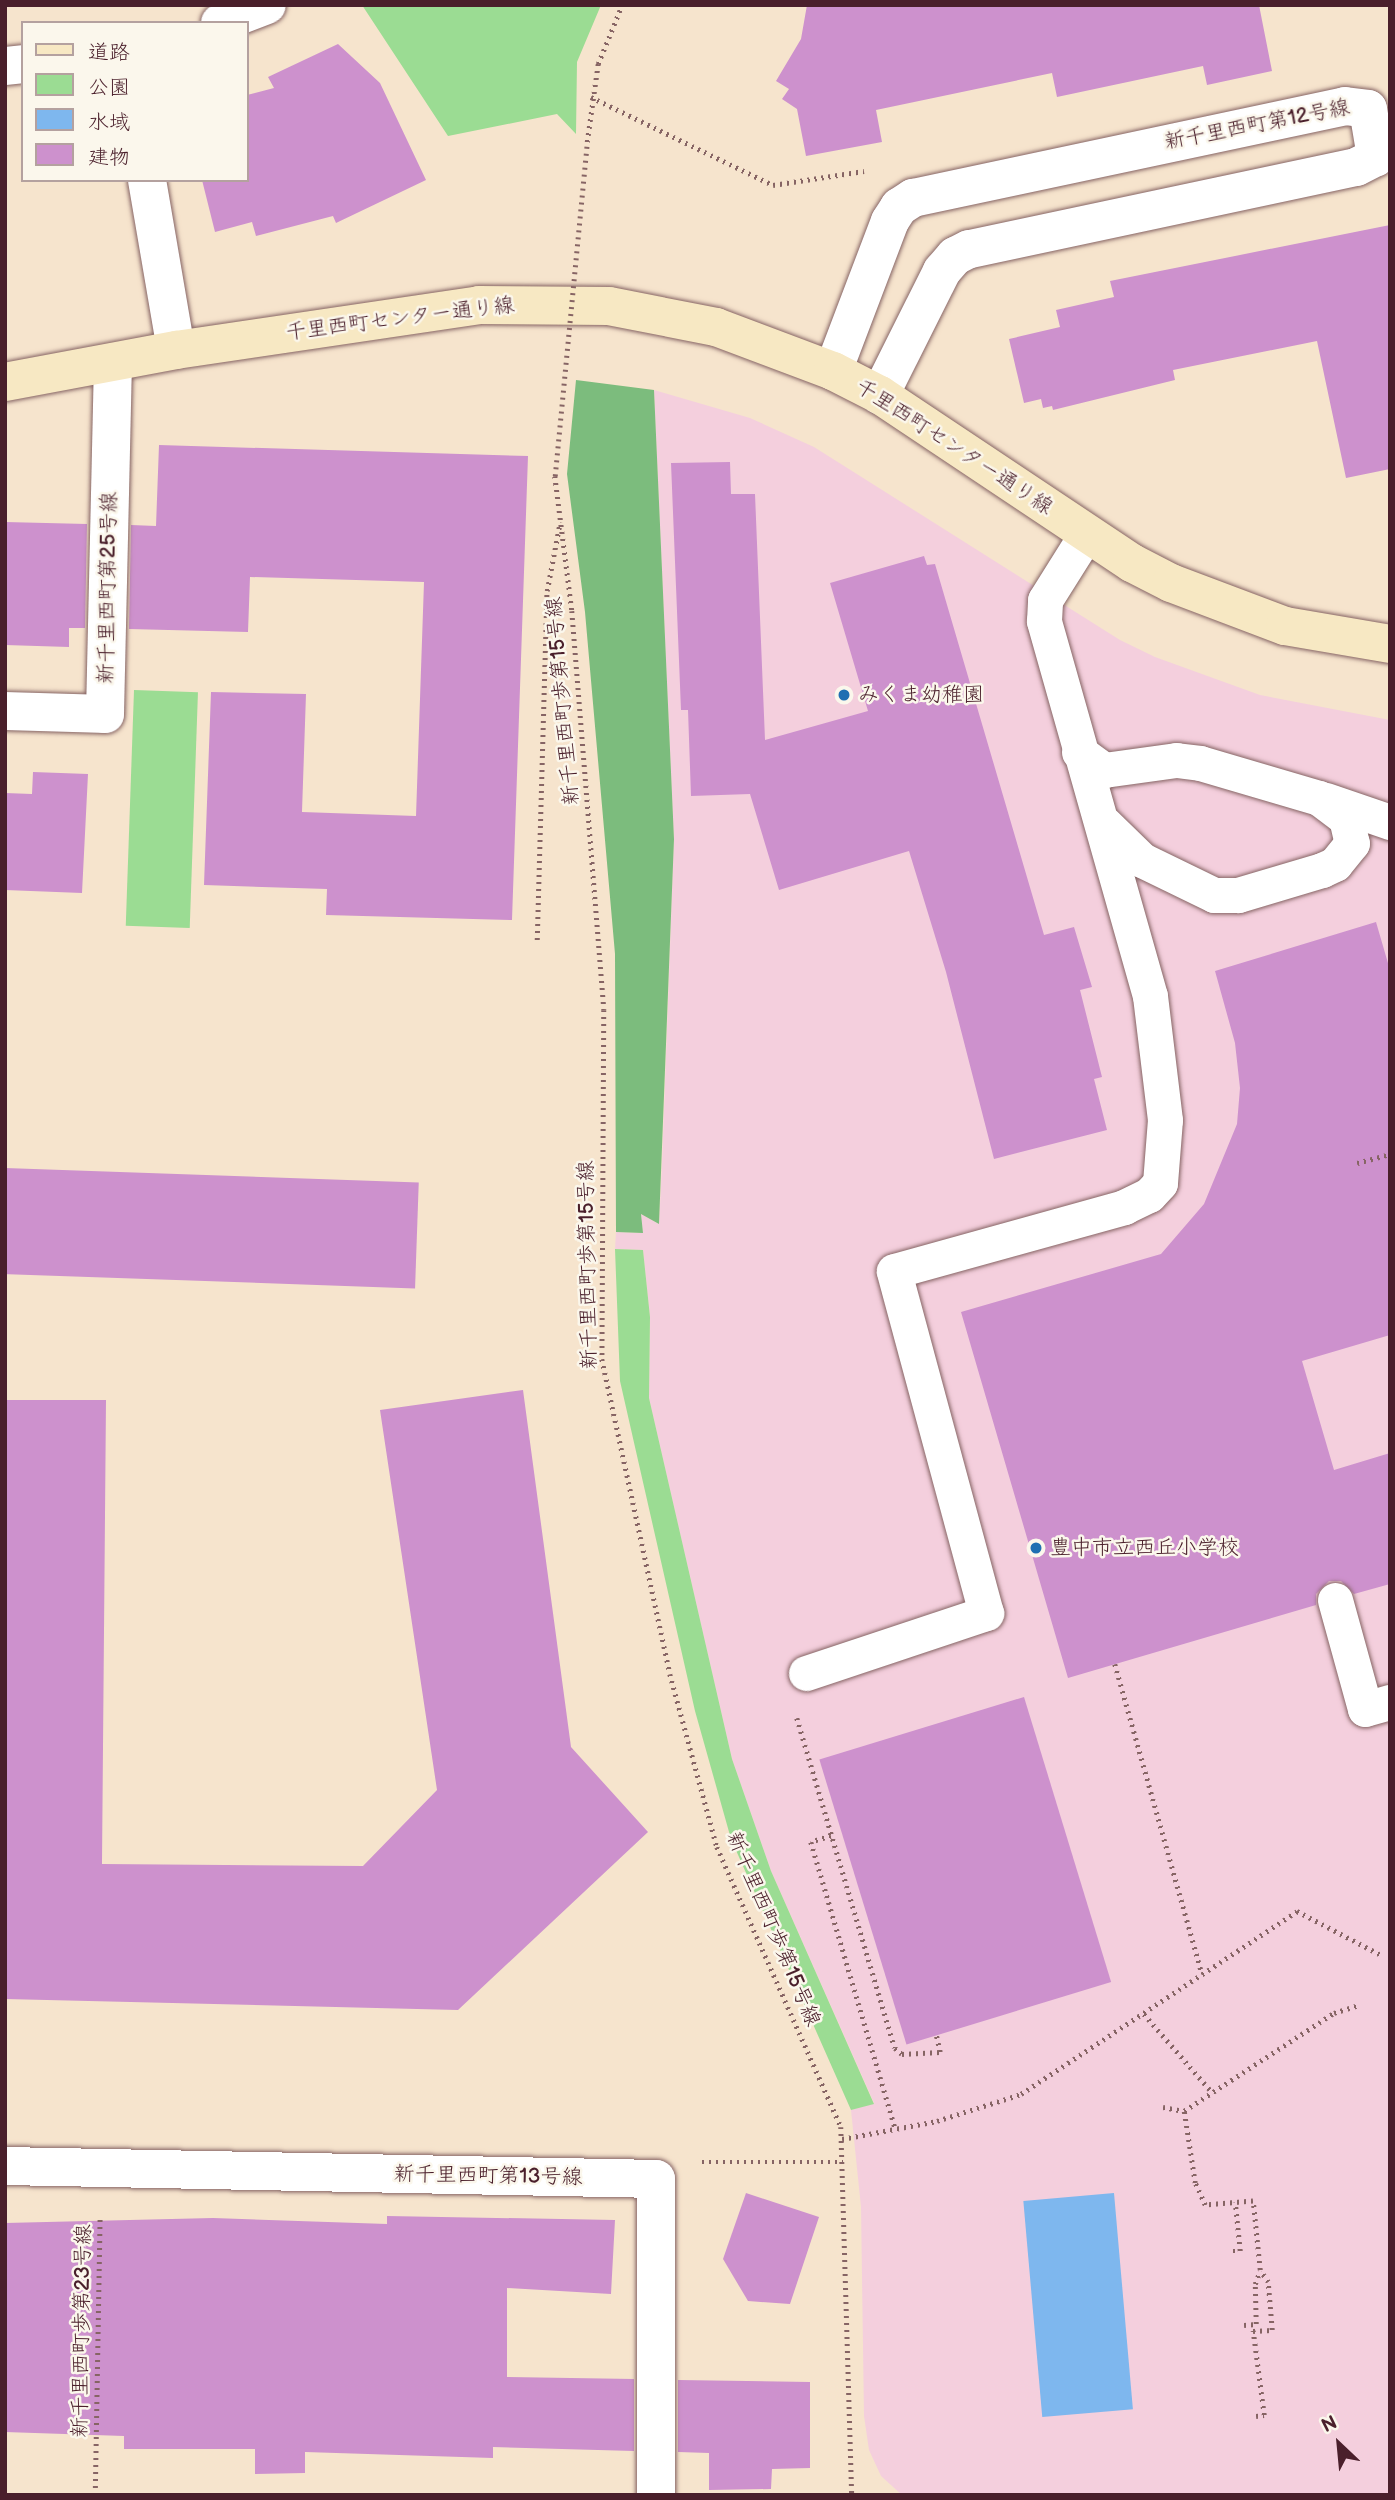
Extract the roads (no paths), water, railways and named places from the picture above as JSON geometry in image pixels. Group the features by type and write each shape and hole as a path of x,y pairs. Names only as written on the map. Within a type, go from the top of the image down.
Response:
{"street":[{"path":"225,21 267,5"},
{"name":"新千里西町第12号線","path":"833,371 890,221 899,207 914,198 1345,106 1368,109 1378,146 1376,157 1356,167 993,243 955,256 942,271 880,396"},
{"path":"147,182 176,350"},
{"name":"千里西町センター通り線","path":"5,382 176,350 479,305 559,303 609,306 716,327 833,371 880,396 1132,563 1225,604 1286,626 1390,644"},
{"name":"新千里西町第25号線","path":"5,711 105,714 113,363"},
{"name":"新千里西町第13号線","path":"5,2166 656,2179 656,2495"}],"lane":[{"path":"806,1673 986,1613 894,1270 1125,1207 1149,1195 1160,1184 1165,1120 1155,1023 1130,918 1079,752 1044,621 1045,600 1087,533"},
{"path":"1079,752 1090,765 1104,770 1176,760 1200,763 1319,798 1378,818 1390,850"},
{"path":"1096,804 1110,834 1142,860 1214,895 1238,895 1322,870 1346,853 1352,843 1346,818 1319,798"},
{"path":"1335,1600 1365,1709 1390,1702"}],"water":[{"path":"1114,2193 1133,2409 1042,2417 1023,2201"}],"place":[{"name":"みくま幼稚園","path":"844,695"},
{"name":"豊中市立西丘小学校","path":"1036,1548"}]}
